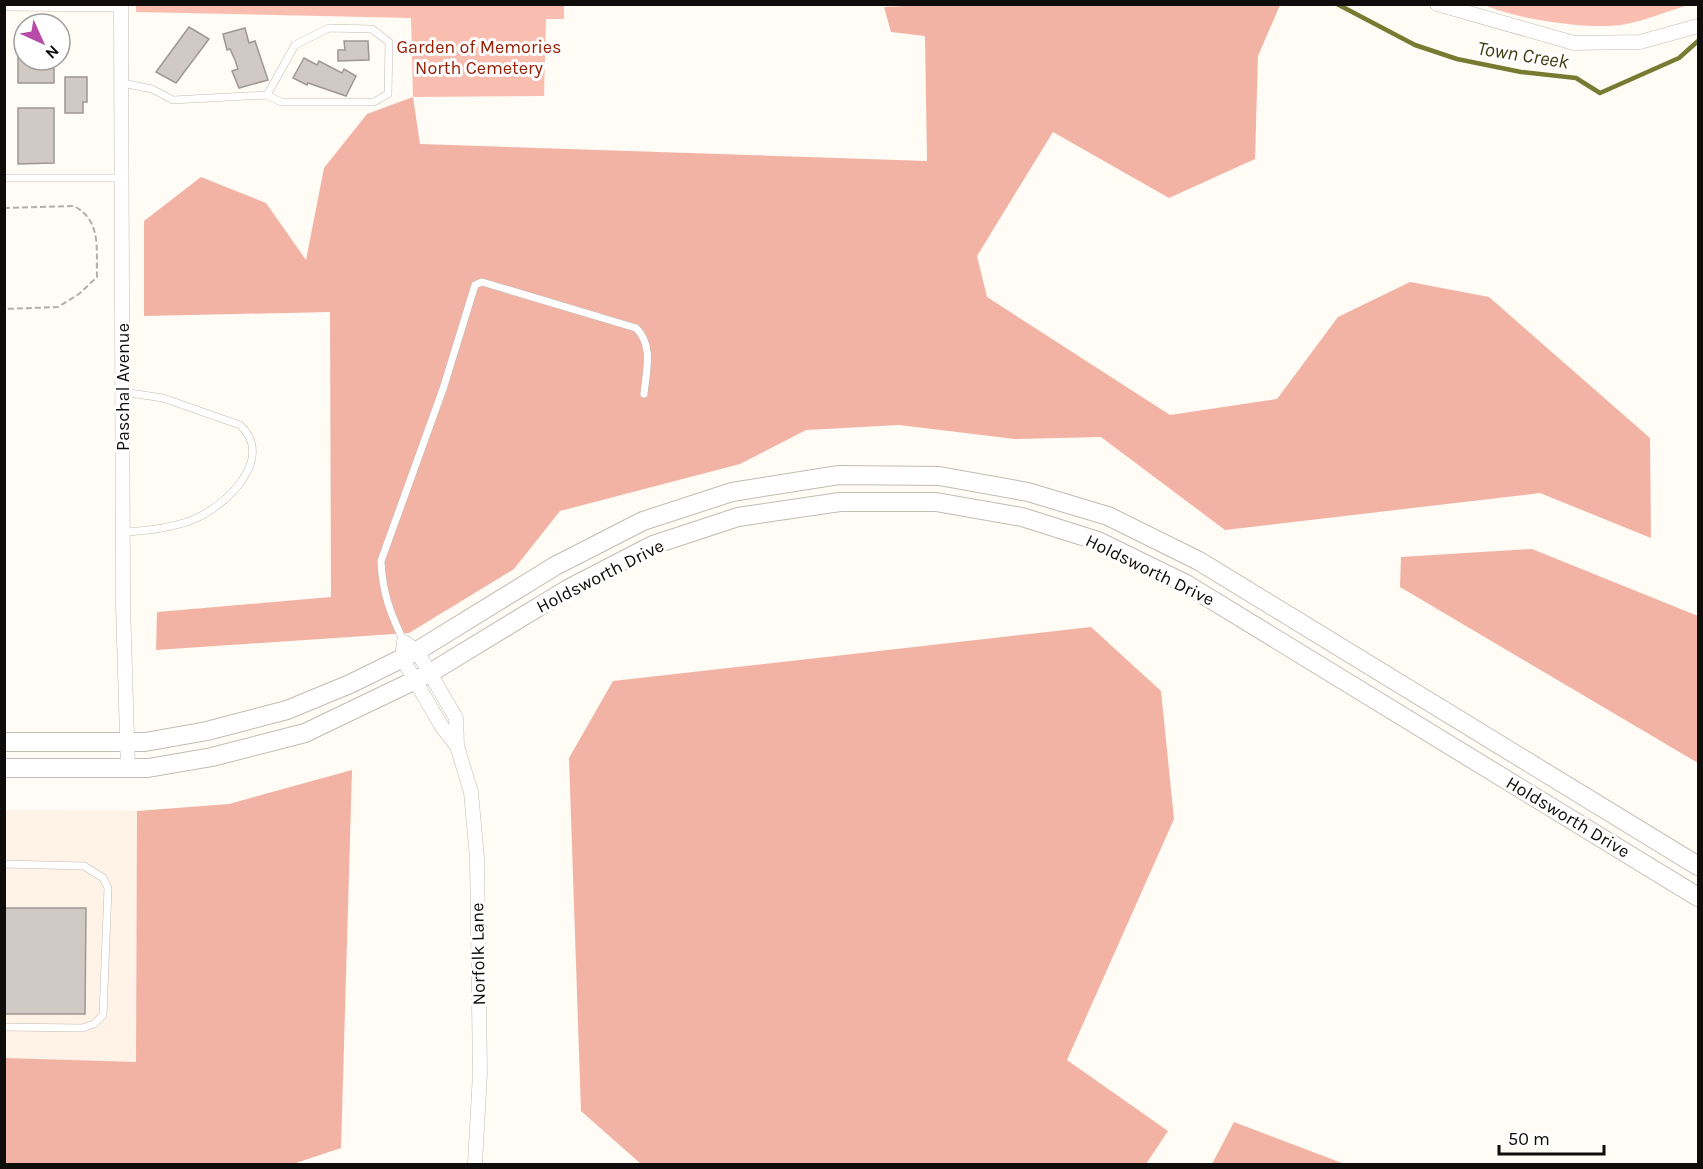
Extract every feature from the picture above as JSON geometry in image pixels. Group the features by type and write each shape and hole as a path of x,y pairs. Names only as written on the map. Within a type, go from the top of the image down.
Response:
{"main road":[{"name":"Holdsworth Drive","path":"4,742 127,743 207,731 287,710 350,684 555,566 643,521 732,492 817,478 839,475 939,476 1028,492 1108,516 1199,561 1698,866"},
{"name":"Holdsworth Drive","path":"4,768 128,770 212,757 305,733 423,677 568,589 653,545 738,517 840,502 936,502 1022,517 1098,541 1186,584 1698,897"},
{"path":"1449,744 1463,722"}],"street":[{"path":"1437,4 1574,43 1640,42 1698,26"},
{"name":"Paschal Avenue","path":"121,6 123,532 128,770"},
{"name":"Norfolk Lane","path":"408,650 423,677 456,718 458,746 471,792 477,858 480,1073 475,1164"}],"lane":[{"path":"4,8 121,6"},
{"path":"122,83 152,89 173,100 267,95 281,102 374,102 388,94 389,42 372,29 329,28 295,45 267,95"},
{"path":"4,178 122,178"},
{"path":"408,650 388,609 382,585 381,561 443,389 475,285 482,282 636,328 645,336 648,351 644,394"},
{"path":"123,392 163,398 240,425 253,443 254,459 245,476 214,507 193,519 141,531 123,532"},
{"path":"4,864 84,866 103,878 108,888 103,1015 94,1024 82,1028 4,1026"}],"path":[{"path":"4,208 74,206 84,212 96,232 97,276 78,294 58,307 4,309"}],"shaded area":[{"path":"947,4 1280,5 1258,56 1255,159 1169,198 1053,132 977,256 987,297 1170,415 1277,399 1338,317 1410,282 1489,297 1650,438 1651,538 1540,493 1225,530 1101,437 1015,439 899,425 806,430 740,464 560,511 514,569 409,633 156,650 157,612 331,597 330,312 144,316 144,221 201,177 266,203 306,260 324,168 367,114 413,97 420,144 927,161 925,36 891,32 884,7"},
{"path":"1532,549 1698,616 1698,763 1400,587 1401,557"},
{"path":"1091,627 1161,691 1174,819 1067,1060 1168,1131 1146,1164 641,1164 581,1111 569,758 613,681"},
{"path":"352,770 341,1148 293,1164 5,1164 5,1058 136,1062 137,811 229,804"},
{"path":"5,810 137,811 136,1062 5,1058"},
{"path":"1234,1122 1342,1163 1353,1164 1212,1164"}],"green space":[{"name":"Garden of Memories North Cemetery","path":"136,4 564,5 564,19 546,19 544,96 413,97 411,18 136,12"},
{"path":"1485,5 1688,5 1634,22 1595,26 1534,19"}],"building":[{"path":"189,27 209,39 176,83 156,72"},
{"path":"245,28 249,43 255,41 268,80 239,88 232,71 238,69 230,49 227,50 223,34"},
{"path":"344,41 368,41 369,60 338,61 338,50 345,50"},
{"path":"304,58 317,65 319,61 342,73 344,69 356,76 346,96 308,83 307,85 293,78"},
{"path":"18,72 54,72 54,83 18,83"},
{"path":"65,77 87,77 87,102 83,102 83,113 65,113"},
{"path":"18,108 54,108 54,163 18,164"},
{"path":"4,908 86,908 85,1014 4,1014"}],"waterway":[{"name":"Town Creek","path":"1337,4 1415,45 1457,59 1521,72 1576,78 1600,93 1679,58 1698,41"}]}
